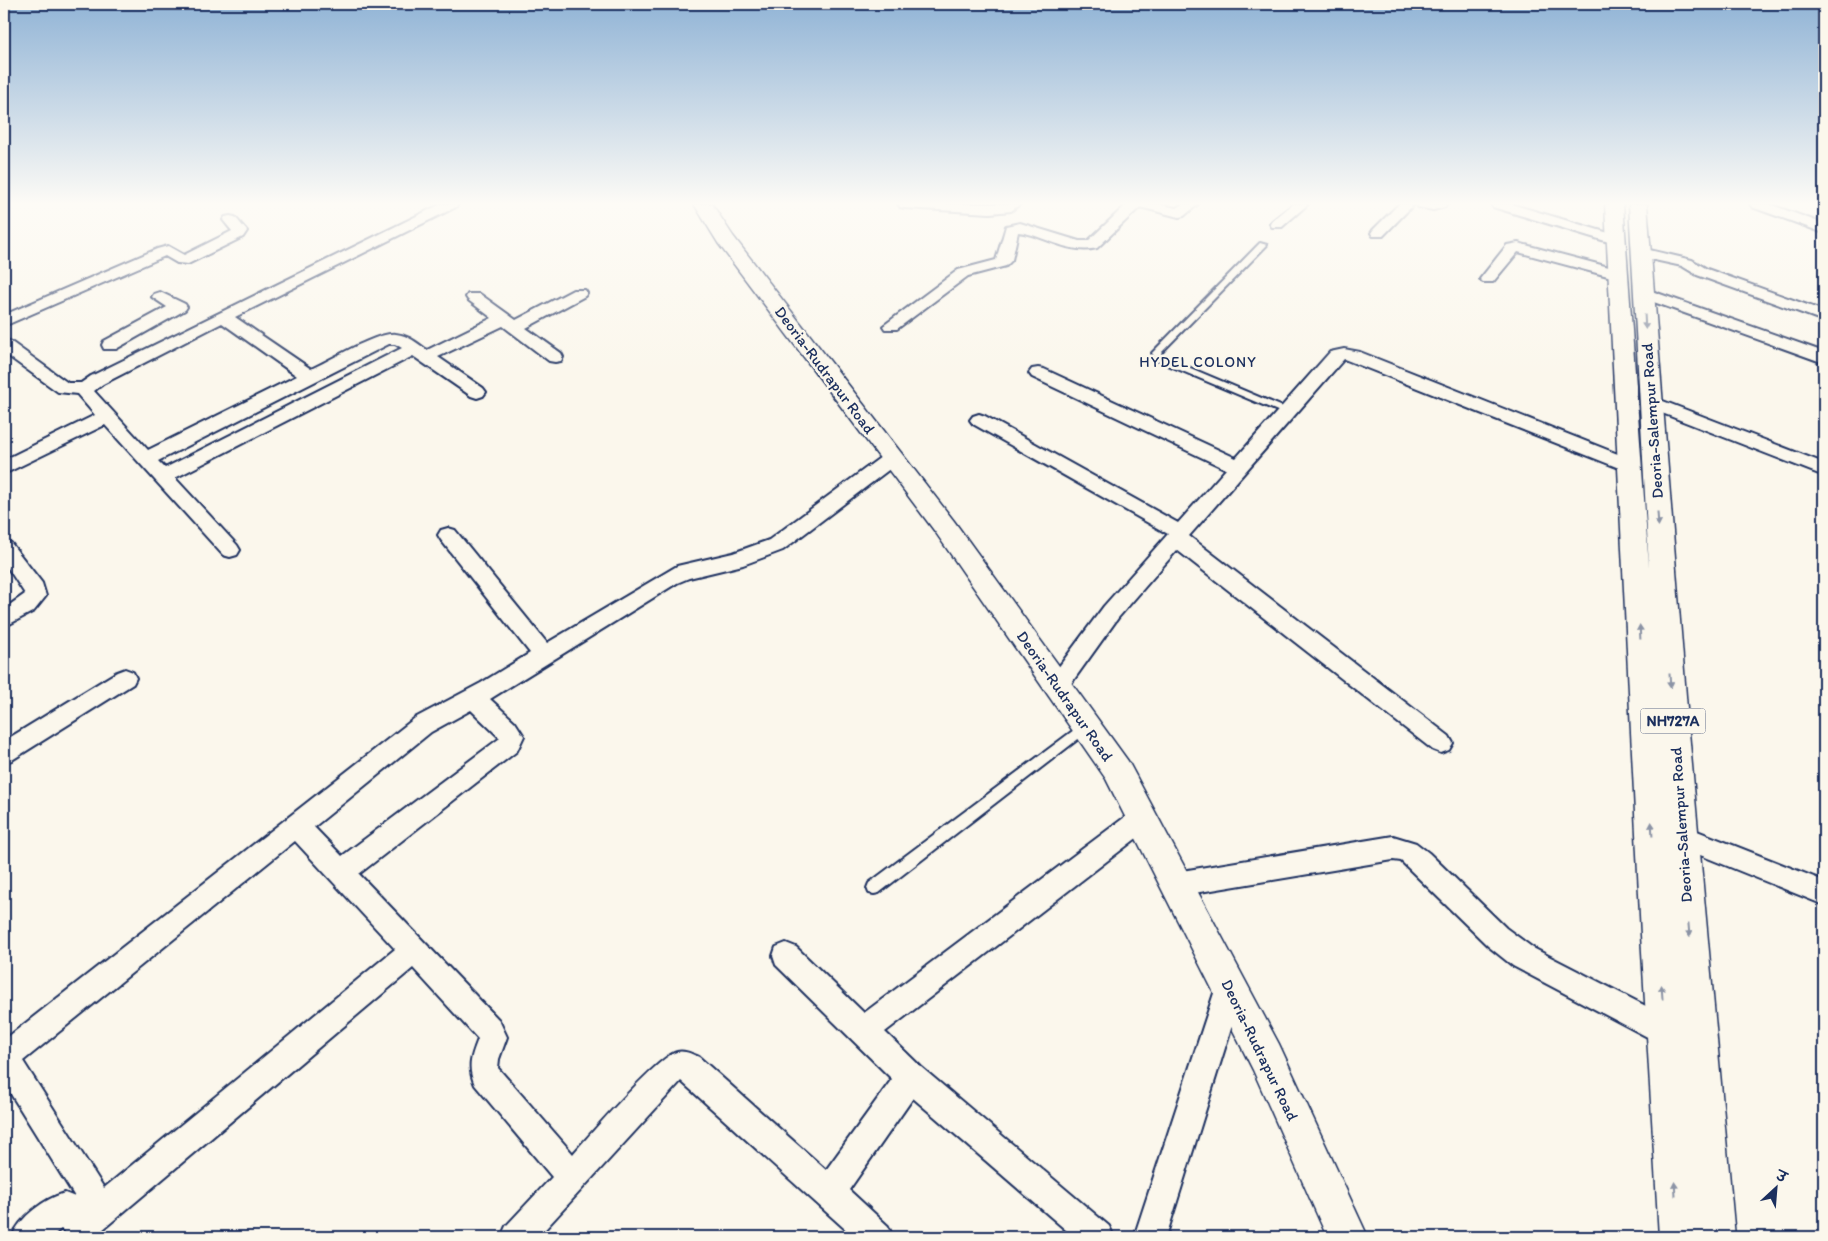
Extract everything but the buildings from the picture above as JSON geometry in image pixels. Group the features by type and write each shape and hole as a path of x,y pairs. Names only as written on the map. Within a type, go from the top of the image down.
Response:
{"main road":[{"name":"Deoria-Rudrapur Road","path":"742,262 945,527 1117,770 1266,1057 1348,1237"},
{"name":"Deoria-Salempur Road","path":"1623,262 1619,274 1679,1237"},
{"name":"Deoria-Salempur Road","path":"1634,262 1644,293 1650,402 1682,836 1715,1237"}],"street":[{"path":"4,321 139,262"},
{"path":"4,345 64,388 85,389 97,380 173,341 333,262"},
{"path":"891,326 963,273 1002,262"},
{"path":"1488,279 1501,262"},
{"path":"1575,262 1619,274"},
{"path":"1683,262 1702,272 1824,316"},
{"path":"162,477 419,353 509,323 579,292"},
{"path":"1644,293 1824,358"},
{"path":"110,345 180,307 160,297"},
{"path":"474,297 555,357"},
{"path":"223,316 310,377"},
{"path":"147,326 173,341"},
{"path":"146,460 384,339 394,338 477,392"},
{"path":"1058,686 1111,612 1336,356 1344,354 1354,356 1631,466"},
{"path":"1038,373 1238,467"},
{"path":"85,389 85,393 230,550"},
{"path":"1650,402 1824,470"},
{"path":"4,468 107,417"},
{"path":"979,420 1178,535 1441,743"},
{"path":"101,1211 4,1057 423,725 474,698 670,578 684,571 736,560 776,544 892,458"},
{"path":"448,536 544,655"},
{"path":"4,548 35,590 36,596 27,605 4,619"},
{"path":"4,753 125,678"},
{"path":"341,872 509,744 512,736 507,729 474,698"},
{"path":"863,1031 1142,819"},
{"path":"296,825 489,1030 493,1037 492,1045 483,1057 485,1075 572,1178"},
{"path":"1682,836 1824,892"},
{"path":"1176,884 1393,848 1407,852 1420,861 1497,937 1523,958 1665,1031"},
{"path":"28,1237 57,1211 65,1209 74,1220 81,1224 90,1220 414,950"},
{"path":"786,956 910,1077 1098,1237"},
{"path":"1150,1237 1230,987"},
{"path":"517,1237 668,1073 677,1066 688,1067 877,1237"},
{"path":"828,1193 910,1077"}],"lane":[{"path":"1246,262 1156,353 1159,358 1287,412"},
{"path":"874,888 1086,726"}],"district":[{"name":"HYDEL COLONY","path":"1198,362"}]}
